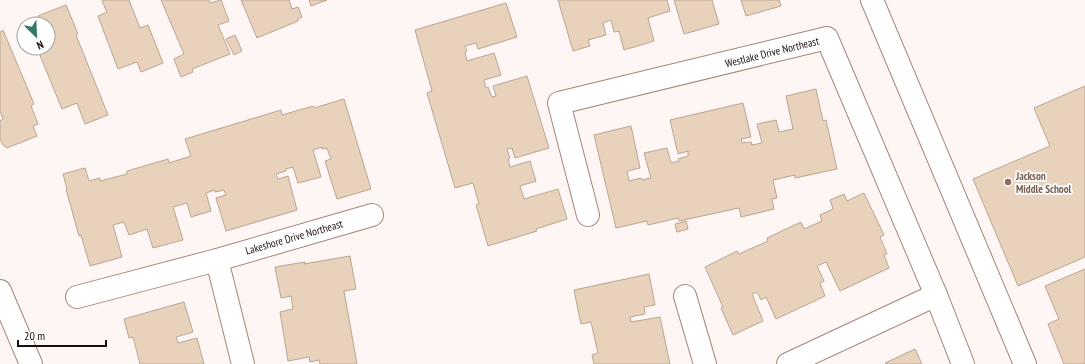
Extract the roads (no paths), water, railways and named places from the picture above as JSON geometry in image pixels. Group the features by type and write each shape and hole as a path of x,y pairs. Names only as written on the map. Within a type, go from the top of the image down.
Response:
{"street":[{"path":"872,0 1025,364"},
{"name":"Westlake Drive Northeast","path":"588,215 559,104 827,38 936,295 963,364"},
{"name":"Lakeshore Drive Northeast","path":"76,297 217,260 372,215"},
{"path":"217,260 243,364"},
{"path":"0,291 7,328 31,364"},
{"path":"788,364 936,295"},
{"path":"686,296 705,364"}],"place":[{"name":"Jackson Middle School","path":"1008,182"}]}
